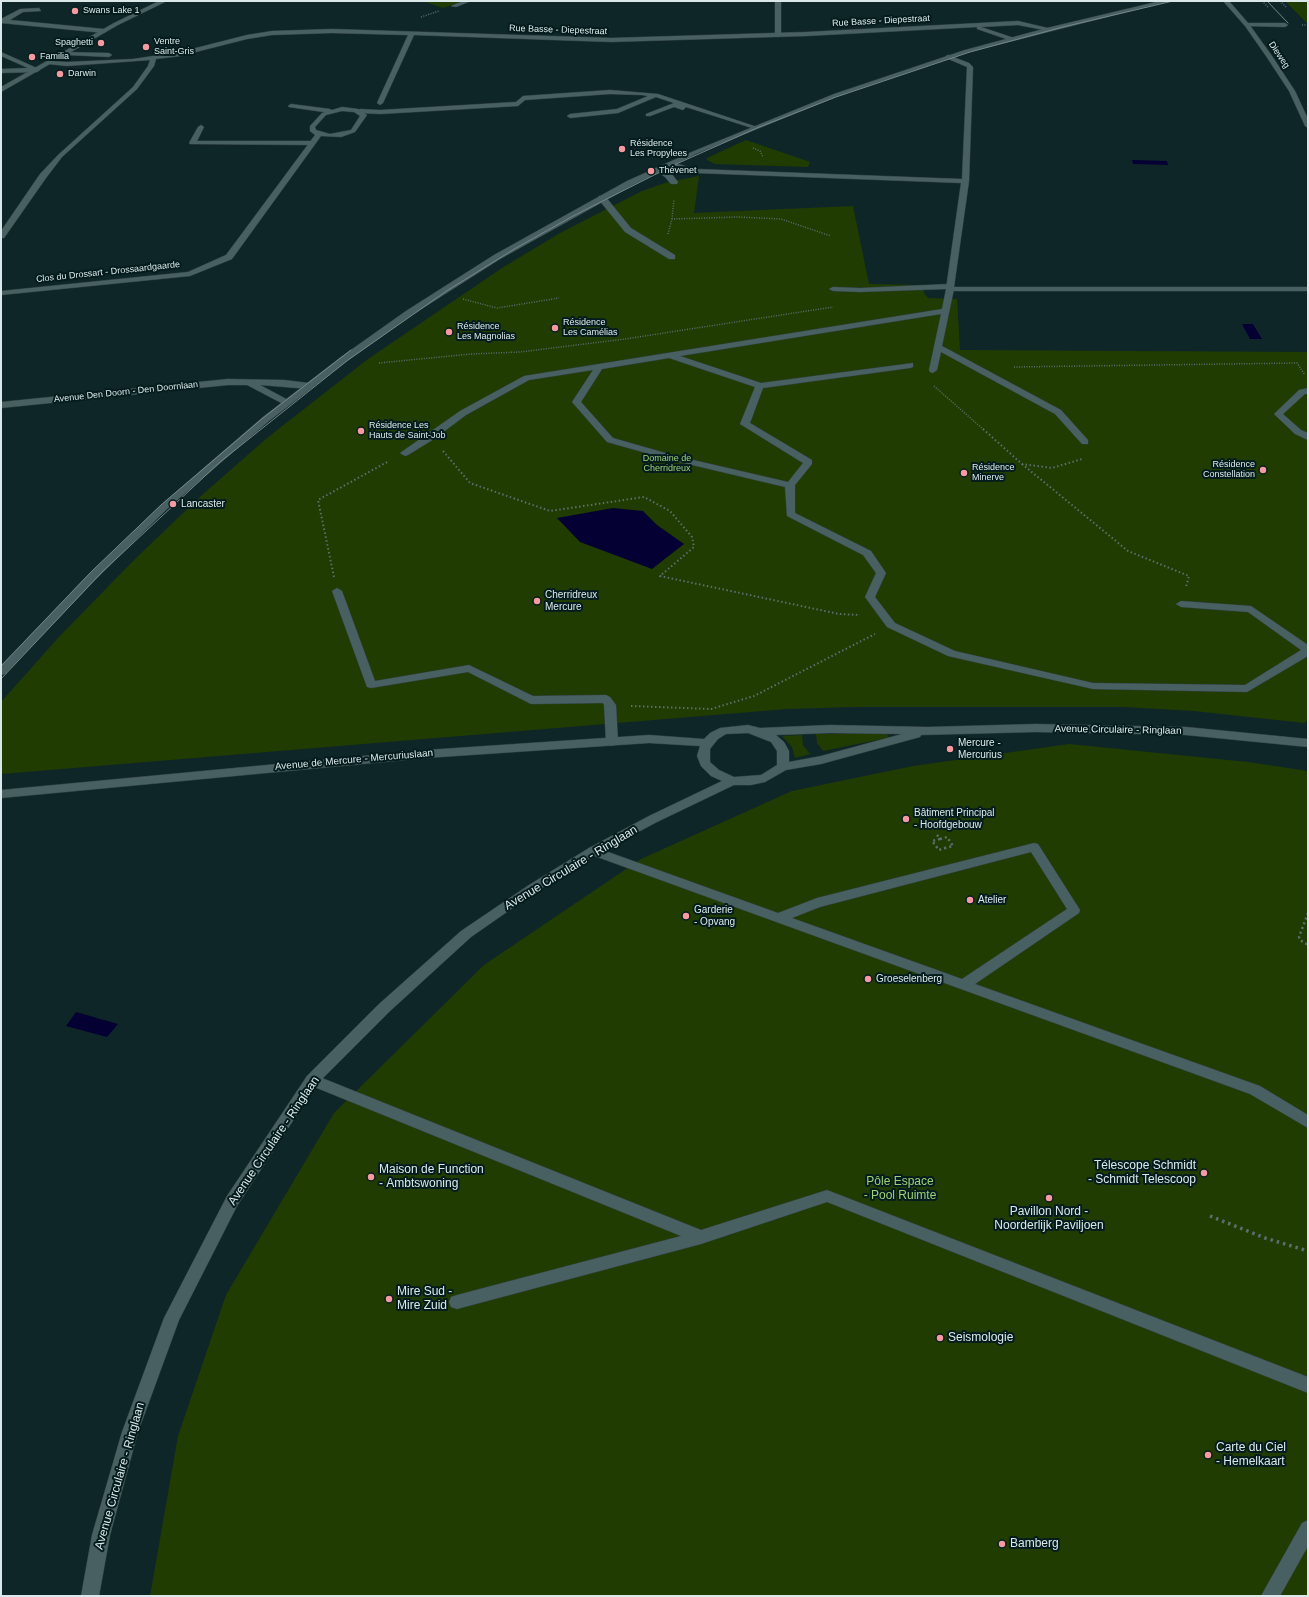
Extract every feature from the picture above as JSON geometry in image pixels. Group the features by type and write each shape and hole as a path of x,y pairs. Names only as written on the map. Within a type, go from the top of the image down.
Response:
{"street":[{"path":"1,90 135,14 164,1"},
{"path":"454,6 468,1"},
{"path":"778,1 778,35"},
{"path":"1,672 84,584 216,461 308,386 370,340 445,289 512,248 602,198 658,170 752,128 836,95 948,57 1049,29 1167,1"},
{"name":"Dieweg","path":"1226,1 1247,25 1292,91 1308,126"},
{"path":"7,8 39,10"},
{"path":"2,22 22,10"},
{"path":"2,22 104,31"},
{"name":"Rue Basse - Diepestraat","path":"50,63 106,63 180,54 246,37 272,33 332,31 611,40 778,35 1018,23 1049,29"},
{"path":"1247,25 1285,26"},
{"name":"Rue Basse - Diepestraat","path":"970,26 1012,39"},
{"path":"380,103 412,34"},
{"name":"Rue Basse - Diepestraat","path":"67,52 151,57"},
{"path":"1,54 37,70"},
{"path":"1,236 43,176 60,156 135,88 151,66 151,57"},
{"path":"933,370 950,288 965,180 970,68 967,64 948,57"},
{"path":"1,71 37,70"},
{"path":"291,106 330,111 342,109 380,112 519,107 522,98 610,92 642,93 656,95 752,128"},
{"path":"570,116 618,111 656,95"},
{"path":"648,115 674,104 752,128"},
{"path":"330,111 324,114 312,127 313,131 319,134 334,136 353,130 364,115 360,111"},
{"path":"201,127 192,143 312,143"},
{"name":"Clos du Drossart - Drossaardgaarde","path":"1,293 190,274 229,257 319,134"},
{"path":"671,164 696,171 965,180"},
{"path":"658,170 668,175 674,182"},
{"path":"602,198 628,230 672,257"},
{"path":"833,289 1308,289"},
{"path":"405,453 431,437 463,413 527,378 945,311"},
{"path":"938,347 1058,412 1085,442"},
{"path":"670,355 760,386 798,382 910,365"},
{"path":"599,367 576,402 610,440 674,458 790,485"},
{"name":"Avenue Den Doorn - Den Doornlaan","path":"1,405 228,382 250,384 284,383 308,386"},
{"name":"Avenue Den Doorn - Den Doornlaan","path":"250,384 287,403"},
{"path":"760,386 745,424 809,462 790,485 790,514 867,553 881,573 870,596 891,625 952,654 1093,686 1247,689 1308,651 1251,609 1181,604"},
{"path":"1308,391 1302,392 1278,414 1298,432 1308,437"},
{"path":"337,591 371,685 469,668 531,700 606,699 610,705 612,742"},
{"name":"Avenue Circulaire - Ringlaan","path":"760,732 830,728 928,731 1036,728 1186,731 1308,743"},
{"name":"Avenue Circulaire - Ringlaan","path":"783,767 783,750 780,745 772,737 748,729 724,731 714,736 707,743 703,756 705,763 715,773 732,781 751,781 765,778 783,767 821,760 928,731"},
{"name":"Avenue de Mercure - Mercuriuslaan","path":"1,794 426,754 649,739 707,743"},
{"name":"Avenue Circulaire - Ringlaan","path":"90,1596 101,1535 130,1432 172,1318 232,1200 312,1080 384,1008 466,934 533,888 594,851 653,819 732,781"},
{"path":"778,918 817,904 1034,847 1074,910 963,985"},
{"path":"594,851 1255,1090 1308,1122"},
{"path":"312,1080 702,1237"},
{"path":"457,1302 702,1237 827,1196 1308,1385"},
{"path":"1270,1596 1308,1529"}],"path":[{"path":"753,148 763,155 762,173"},
{"path":"662,251 672,219 674,199"},
{"path":"672,219 738,217 781,219 831,236"},
{"path":"460,298 497,308 558,298"},
{"path":"379,363 471,354 528,351 625,339 839,306"},
{"path":"976,368 1297,363 1308,378"},
{"path":"910,365 1022,464 1128,551 1189,576 1181,604"},
{"path":"431,437 470,483 550,511 644,497 670,511 692,536 694,546 660,576 839,614 885,616"},
{"path":"1022,464 1052,468 1087,457 1085,442"},
{"path":"337,591 318,500 405,453"},
{"path":"610,705 711,709 754,696 891,625"},
{"path":"937,835 940,839"},
{"path":"939,850 932,841 947,837 953,846 945,848"},
{"path":"1308,913 1299,937 1300,940 1308,945"},
{"path":"1210,1216 1265,1238 1308,1251"}],"green space":[{"path":"423,1 464,1 443,8"},
{"path":"1285,1 1308,1 1308,24"},
{"path":"746,140 810,162 808,167 715,164 707,160 707,158"},
{"name":"Domaine de Cherridreux","path":"699,176 694,213 853,206 869,284 922,285 924,293 928,298 957,299 960,350 1308,352 1308,720 1304,723 1194,711 1124,707 855,707 787,709 1,774 1,702 58,638 133,561 202,495 267,438 368,359 502,268 560,233 642,191 668,182"},
{"path":"885,733 889,736 887,738 823,751 817,743 816,734"},
{"path":"802,735 803,745 810,754 795,758 792,747 782,736"},
{"name":"Pôle Espace - Pool Ruimte","path":"1069,744 1248,762 1308,771 1308,1596 150,1596 178,1436 226,1295 334,1113 484,965 641,859 792,791 913,766"}],"shaded area":[{"path":"1132,160 1167,161 1168,165 1133,164"},
{"path":"1242,324 1253,324 1262,339 1250,339"},
{"path":"613,508 643,511 657,525 684,544 652,569 580,542 557,518"},
{"path":"76,1012 118,1024 107,1037 66,1026"}],"tram line":[{"path":"1,679 102,572 220,462 348,360 448,290 516,248 573,216 674,165 757,128 836,97 970,52 1063,27 1173,1"},
{"path":"1267,1 1288,23"},
{"path":"1,666 92,571 161,505 263,418 351,350"}],"place":[{"name":"Swans Lake 1","path":"75,11"},
{"name":"Spaghetti","path":"101,43"},
{"name":"Ventre Saint-Gris","path":"146,47"},
{"name":"Familia","path":"32,57"},
{"name":"Darwin","path":"60,74"},
{"name":"Résidence Les Propylees","path":"622,149"},
{"name":"Thévenet","path":"651,171"},
{"name":"Résidence Les Camélias","path":"555,328"},
{"name":"Résidence Les Magnolias","path":"449,332"},
{"name":"Résidence Les Hauts de Saint-Job","path":"361,431"},
{"name":"Résidence Constellation","path":"1263,470"},
{"name":"Résidence Minerve","path":"964,473"},
{"name":"Lancaster","path":"173,504"},
{"name":"Cherridreux Mercure","path":"537,601"},
{"name":"Mercure - Mercurius","path":"950,749"},
{"name":"Bâtiment Principal - Hoofdgebouw","path":"906,819"},
{"name":"Atelier","path":"970,900"},
{"name":"Garderie - Opvang","path":"686,916"},
{"name":"Groeselenberg","path":"868,979"},
{"name":"Télescope Schmidt - Schmidt Telescoop","path":"1204,1173"},
{"name":"Maison de Function - Ambtswoning","path":"371,1177"},
{"name":"Pavillon Nord - Noorderlijk Paviljoen","path":"1049,1198"},
{"name":"Mire Sud - Mire Zuid","path":"389,1299"},
{"name":"Seismologie","path":"940,1338"},
{"name":"Carte du Ciel - Hemelkaart","path":"1208,1455"},
{"name":"Bamberg","path":"1002,1544"}]}
